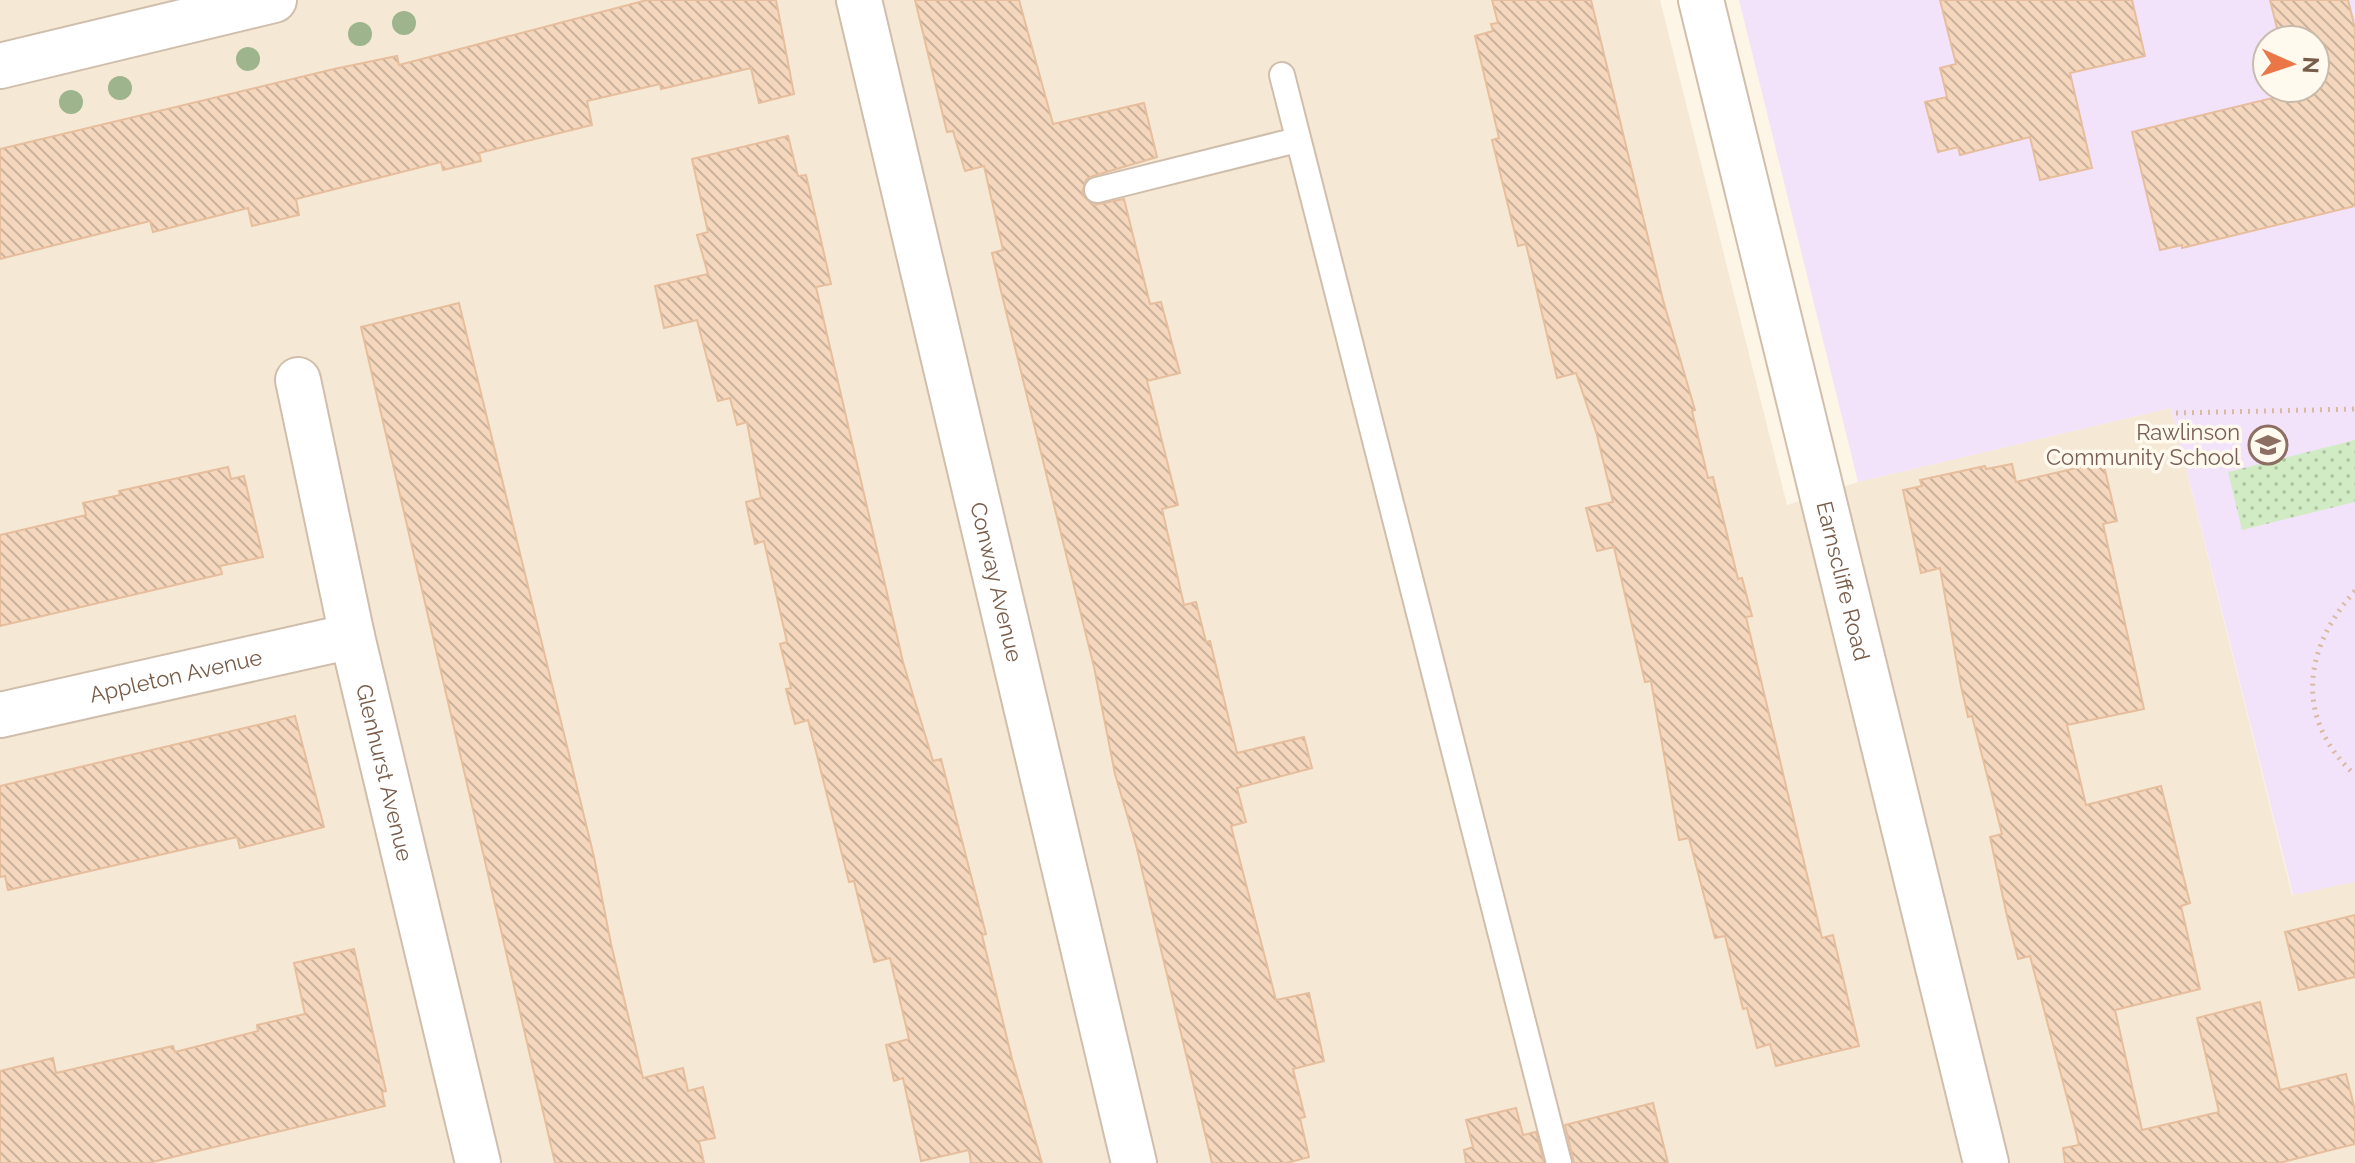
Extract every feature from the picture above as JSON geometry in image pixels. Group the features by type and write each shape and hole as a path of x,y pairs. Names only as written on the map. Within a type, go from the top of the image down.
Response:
{"street":[{"path":"0,66 274,0"},
{"name":"Conway Avenue","path":"859,0 1134,1163"},
{"name":"Earnscliffe Road","path":"1701,0 1986,1163"},
{"name":"Glenhurst Avenue","path":"298,380 352,636 478,1163"},
{"name":"Appleton Avenue","path":"0,715 352,636"}],"lane":[{"path":"1282,75 1559,1163"},
{"path":"1097,190 1297,140"}],"path":[{"path":"2176,413 2355,409"},
{"path":"2355,591 2331,622 2314,659 2312,698 2322,732 2338,759 2355,775"}],"shaded area":[{"path":"0,0 1660,0 1787,505 1858,482 2171,408 2292,895 2355,882 2355,1163 0,1163"},
{"name":"Rawlinson Community School","path":"1739,0 2355,0 2355,882 2293,895 2171,408 1858,482"}],"green space":[{"path":"2355,440 2355,502 2242,530 2228,472"}],"building":[{"path":"647,0 776,0 794,94 759,103 751,68 661,89 660,84 587,101 592,125 479,153 481,161 443,170 441,162 296,199 299,215 252,226 248,208 153,232 150,221 0,259 0,149 334,69 397,56 399,65"},
{"path":"915,0 1019,0 1053,124 1144,103 1157,157 1093,176 1086,180 1082,193 1094,205 1124,199 1150,304 1161,302 1180,373 1147,381 1178,505 1162,509 1184,605 1196,602 1206,642 1210,641 1237,753 1304,737 1312,768 1237,788 1246,822 1231,826 1276,1000 1309,993 1324,1061 1293,1069 1305,1117 1300,1118 1309,1157 1287,1163 1212,1163 1136,845 1115,774 1094,667 992,253 1003,250 984,166 965,171 953,131 947,132"},
{"path":"1492,0 1591,0 1663,300 1695,410 1692,411 1708,478 1713,477 1738,579 1742,578 1752,616 1746,617 1822,938 1833,935 1859,1046 1776,1066 1770,1044 1757,1048 1747,1008 1743,1009 1725,936 1715,938 1689,838 1679,840 1651,681 1645,682 1614,547 1597,551 1586,508 1613,502 1597,435 1576,373 1557,378 1526,244 1518,246 1492,140 1499,138 1475,36 1493,31 1491,24 1498,23"},
{"path":"1940,0 2132,0 2145,56 2070,73 2092,168 2040,180 2030,137 1960,155 1958,147 1938,152 1925,102 1947,97 1940,68 1956,64"},
{"path":"2270,0 2348,0 2355,28 2355,206 2182,248 2182,245 2160,250 2132,132 2251,103 2331,104 2331,24 2276,24"},
{"path":"788,136 798,176 806,175 831,284 816,287 903,662 933,761 941,759 986,934 982,935 1012,1059 1042,1163 971,1163 969,1150 921,1161 903,1078 894,1081 886,1045 909,1039 890,958 874,962 854,881 849,882 808,720 795,724 786,689 791,688 780,644 787,642 764,541 755,544 746,502 761,498 747,422 737,425 730,398 718,401 697,320 664,328 655,286 708,274 697,235 708,232 692,159"},
{"path":"459,303 594,857 643,1078 683,1068 688,1091 703,1087 715,1138 699,1141 704,1163 555,1163 361,327"},
{"path":"2103,462 2117,521 2103,524 2144,709 2067,725 2086,805 2161,786 2190,903 2181,906 2200,989 2115,1010 2142,1130 2219,1112 2197,1018 2260,1002 2280,1090 2346,1074 2355,1110 2355,1144 2279,1163 2065,1163 2063,1148 2079,1145 2076,1132 2030,956 2018,959 2007,916 1990,837 2002,834 1972,716 1968,717 1940,568 1921,573 1903,490 1922,486 1920,480 1985,466 1986,469 2012,464 2016,482"},
{"path":"228,467 231,479 244,476 263,557 220,566 222,574 0,626 0,535 86,515 83,503 120,495 119,491"},
{"path":"295,716 324,827 240,848 237,837 8,890 5,876 0,877 0,786"},
{"path":"2355,915 2355,977 2299,990 2285,932"},
{"path":"354,949 386,1091 382,1092 385,1106 148,1163 0,1163 0,1071 53,1058 56,1073 173,1046 175,1052 258,1031 257,1025 305,1014 294,963"},
{"path":"1653,1103 1668,1163 1574,1163 1565,1125"},
{"path":"1516,1108 1523,1135 1536,1132 1544,1163 1466,1163 1464,1150 1473,1147 1466,1120"}],"place":[{"name":"Rawlinson Community School","path":"2268,445"}]}
